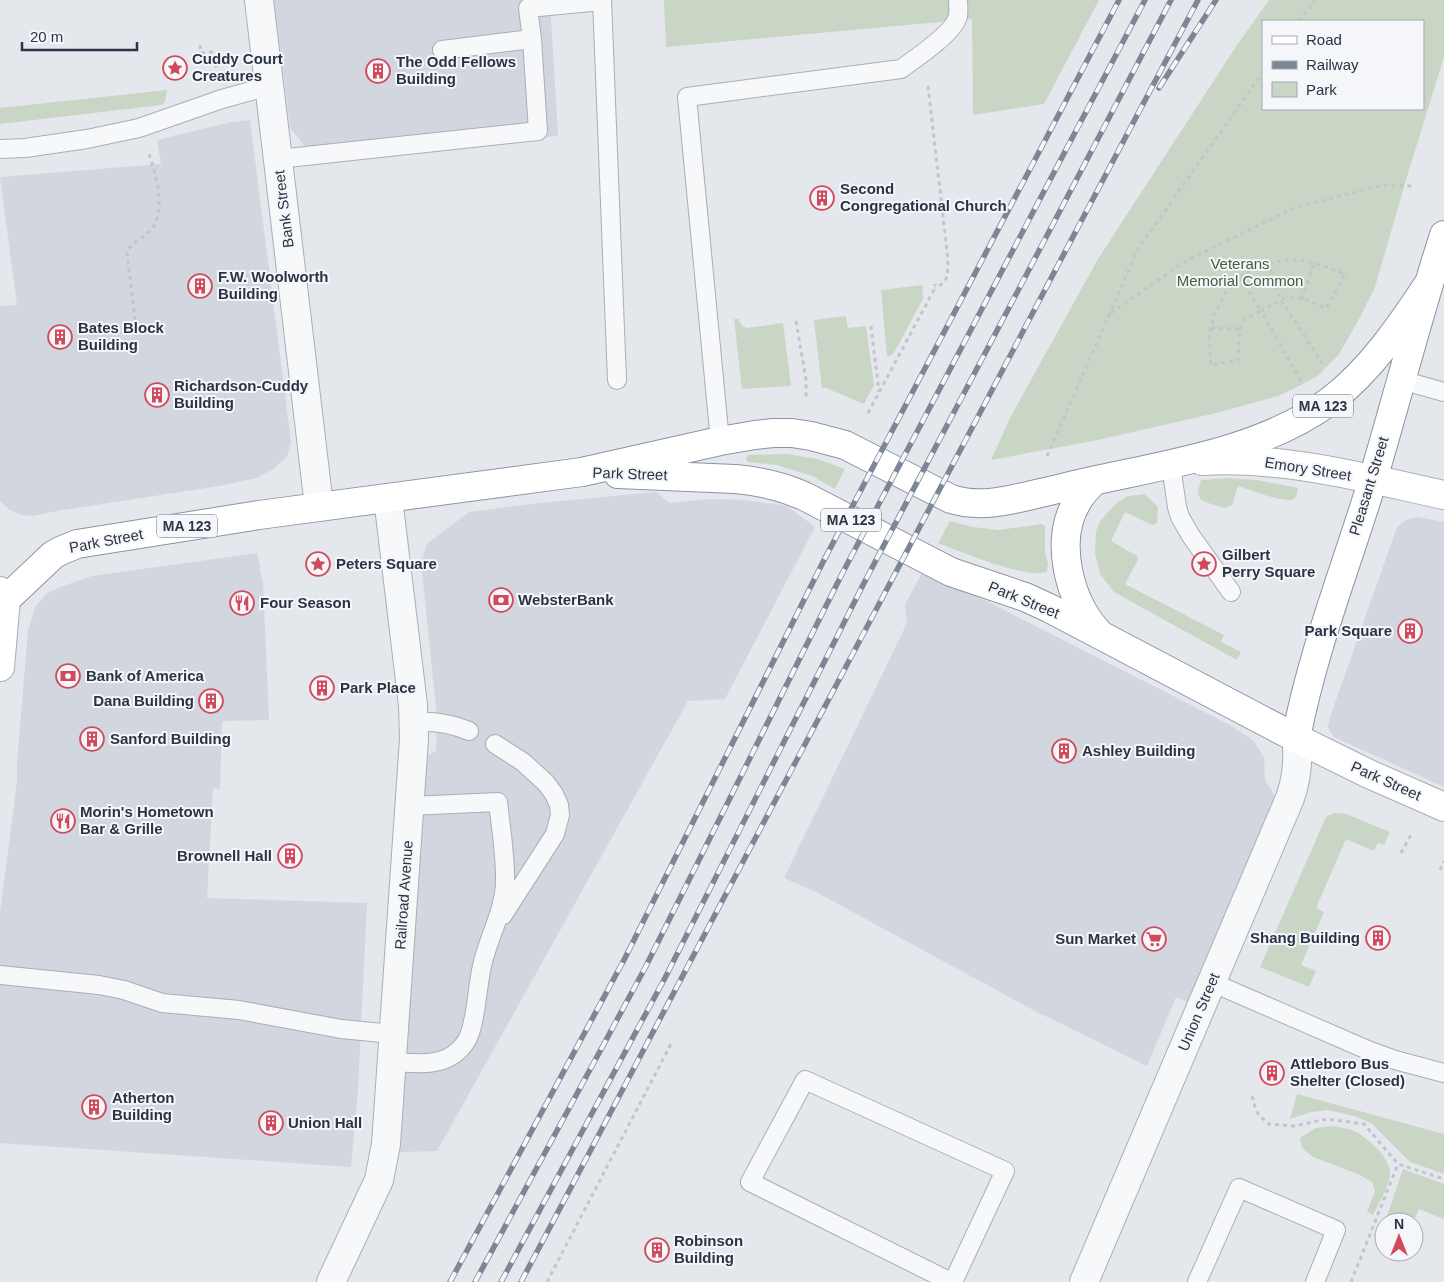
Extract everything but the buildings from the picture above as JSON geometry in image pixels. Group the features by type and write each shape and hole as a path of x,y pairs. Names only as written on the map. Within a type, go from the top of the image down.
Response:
{"main road":[{"name":"Pleasant Street","path":"1296,738 1311,672 1373,480 1444,236"},
{"name":"MA 123","path":"1171,465 1232,448 1282,429 1330,401 1352,382 1380,351 1429,283"},
{"name":"Park Street","path":"2,599 53,555 77,544 319,506 582,472 720,441 772,433 792,433 830,440 845,445 951,499 964,503 1008,501 1171,465"},
{"name":"Emory Street","path":"1171,465 1200,461 1263,461 1373,480 1444,496"},
{"name":"Park Street","path":"582,472 735,479 786,488 951,572 1049,608 1296,738 1369,774 1444,807"},
{"path":"1094,481 1076,502 1071,515 1066,543 1072,590 1085,615 1102,637"},
{"path":"0,668 2,599"}],"street":[{"name":"Bank Street","path":"259,0 319,506"},
{"name":"Railroad Avenue","path":"331,1282 379,1180 386,1144 392,1062 414,722 388,498"},
{"name":"Union Street","path":"1087,1281 1290,798 1296,779 1298,762 1296,738"}],"lane":[{"path":"278,159 538,131 528,8 602,0 617,380"},
{"path":"720,441 687,97 901,69 925,52 954,26 958,17 958,0"},
{"path":"442,50 532,39"},
{"path":"0,149 25,148 87,139 139,128 222,99 269,86"},
{"path":"1401,380 1444,392"},
{"path":"1171,465 1180,517 1191,536 1231,592"},
{"path":"414,722 442,722 468,731"},
{"path":"494,928 555,834 560,816 554,794 546,783 523,762 495,744"},
{"path":"392,1062 434,1063 443,1060 460,1050 470,1034 482,964 503,900 505,880 498,802 410,806"},
{"path":"0,975 105,986 124,990 162,1003 239,1010 341,1029 393,1034"},
{"path":"1212,982 1370,1051 1395,1060 1444,1073"},
{"path":"805,1080 1005,1171 952,1282 750,1182 805,1080"},
{"path":"1197,1282 1239,1188 1336,1230 1315,1282"}],"path":[{"path":"1300,20 1315,0"},
{"path":"200,45 201,53 213,52 218,78"},
{"path":"868,414 935,286 946,281 948,260 925,52"},
{"path":"1047,456 1138,249 1262,73"},
{"path":"136,328 127,252 131,245 149,232 156,223 159,213 159,200 153,165 139,128"},
{"path":"1110,314 1187,260 1294,208 1383,185 1414,186"},
{"path":"1287,259 1314,262 1346,274 1326,308 1296,296 1281,300 1244,321 1240,329 1238,360 1211,365 1209,338 1214,315 1226,292 1243,274 1269,263 1287,259"},
{"path":"1302,299 1314,262"},
{"path":"1269,263 1281,300 1322,364"},
{"path":"1240,278 1302,382"},
{"path":"796,321 806,380 806,397"},
{"path":"871,326 879,392"},
{"path":"1211,328 1240,329"},
{"path":"1402,853 1411,835"},
{"path":"1440,870 1444,861"},
{"path":"547,1282 672,1042"},
{"path":"1252,1096 1256,1111 1269,1124 1294,1126 1327,1119 1364,1124 1398,1164 1409,1166 1444,1179"},
{"path":"1351,1282 1398,1164"}],"shaded area":[{"path":"274,0 550,0 558,136 308,163 305,146 290,128"},
{"path":"250,120 291,442 287,457 273,469 257,478 219,486 32,516 22,515 10,510 0,501 0,306 17,305 0,177 161,164 157,140 232,122"},
{"path":"656,492 670,503 707,499 745,500 787,506 815,527 725,699 688,701 437,1151 400,1152 402,1087 423,758 436,751 437,717 421,562 427,544 469,512 539,503"},
{"name":"Park Square","path":"1417,517 1444,522 1444,787 1334,737 1328,726 1397,527 1406,520"},
{"path":"257,553 263,583 269,720 222,721 220,789 213,788 207,898 367,903 358,1090 351,1167 0,1143 0,913 17,782 28,631 35,607 47,593 92,576"},
{"path":"924,569 1232,726 1254,741 1264,758 1265,780 1275,796 1188,1002 1176,997 1147,1066 1033,1010 816,892 784,878 907,623 905,605"}],"green space":[{"path":"664,0 1099,0 1044,104 973,115 972,19 666,47"},
{"name":"Veterans Memorial Common","path":"1269,0 1444,0 1444,57 1375,287 1339,354 1319,375 1278,396 1212,414 1093,441 991,460 1011,416 1098,259 1235,48"},
{"path":"167,90 165,102 161,105 0,124 0,108"},
{"path":"922,285 923,299 894,353 887,356 881,290"},
{"path":"846,316 848,328 866,326 874,385 864,404 822,388 814,320"},
{"path":"734,319 738,319 742,326 747,328 783,323 791,386 742,389"},
{"path":"786,454 818,459 845,469 835,489 812,476 777,465 748,462 746,459 748,455"},
{"path":"1228,478 1257,480 1298,488 1295,498 1290,500 1275,498 1238,486 1232,505 1225,508 1200,499 1198,491 1201,480"},
{"path":"1145,494 1158,507 1157,523 1152,525 1125,512 1111,541 1137,556 1138,560 1125,584 1224,635 1221,642 1241,652 1237,660 1114,592 1100,574 1095,553 1096,531 1101,520 1117,503 1128,496"},
{"path":"950,521 973,527 999,530 1042,524 1045,526 1047,571 1039,573 1011,569 938,543"},
{"path":"1334,813 1346,814 1390,832 1384,845 1378,843 1374,851 1346,839 1316,908 1324,912 1301,965 1316,971 1309,987 1260,967 1326,817"},
{"path":"1297,1094 1444,1134 1444,1174 1410,1162 1371,1123 1354,1116 1328,1110 1311,1112 1290,1119"},
{"path":"1331,1126 1354,1131 1372,1143 1387,1162 1390,1169 1389,1180 1373,1215 1367,1212 1375,1191 1372,1182 1358,1174 1313,1157 1302,1148 1300,1138 1316,1128"},
{"path":"1403,1169 1444,1184 1444,1219 1419,1209 1418,1212 1388,1212"}],"railway":[{"path":"450,1282 625,958 823,562 1119,0"},
{"path":"475,1282 645,968 843,572 1145,0"},
{"path":"501,1282 665,978 864,583 1171,0"},
{"path":"521,1282 1198,0"},
{"path":"1159,88 1216,0"}],"place":[{"name":"Cuddy Court Creatures","path":"175,68"},
{"name":"The Odd Fellows Building","path":"378,71"},
{"name":"Second Congregational Church","path":"822,198"},
{"name":"F.W. Woolworth Building","path":"200,286"},
{"name":"Bates Block Building","path":"60,337"},
{"name":"Richardson-Cuddy Building","path":"157,395"},
{"name":"Peters Square","path":"318,564"},
{"name":"Gilbert Perry Square","path":"1204,564"},
{"name":"WebsterBank","path":"501,600"},
{"name":"Four Season","path":"242,603"},
{"name":"Park Square","path":"1410,631"},
{"name":"Bank of America","path":"68,676"},
{"name":"Park Place","path":"322,688"},
{"name":"Dana Building","path":"211,701"},
{"name":"Sanford Building","path":"92,739"},
{"name":"Ashley Building","path":"1064,751"},
{"name":"Morin's Hometown Bar & Grille","path":"63,821"},
{"name":"Brownell Hall","path":"290,856"},
{"name":"Shang Building","path":"1378,938"},
{"name":"Sun Market","path":"1154,939"},
{"name":"Attleboro Bus Shelter (Closed)","path":"1272,1073"},
{"name":"Atherton Building","path":"94,1107"},
{"name":"Union Hall","path":"271,1123"},
{"name":"Robinson Building","path":"657,1250"}]}
